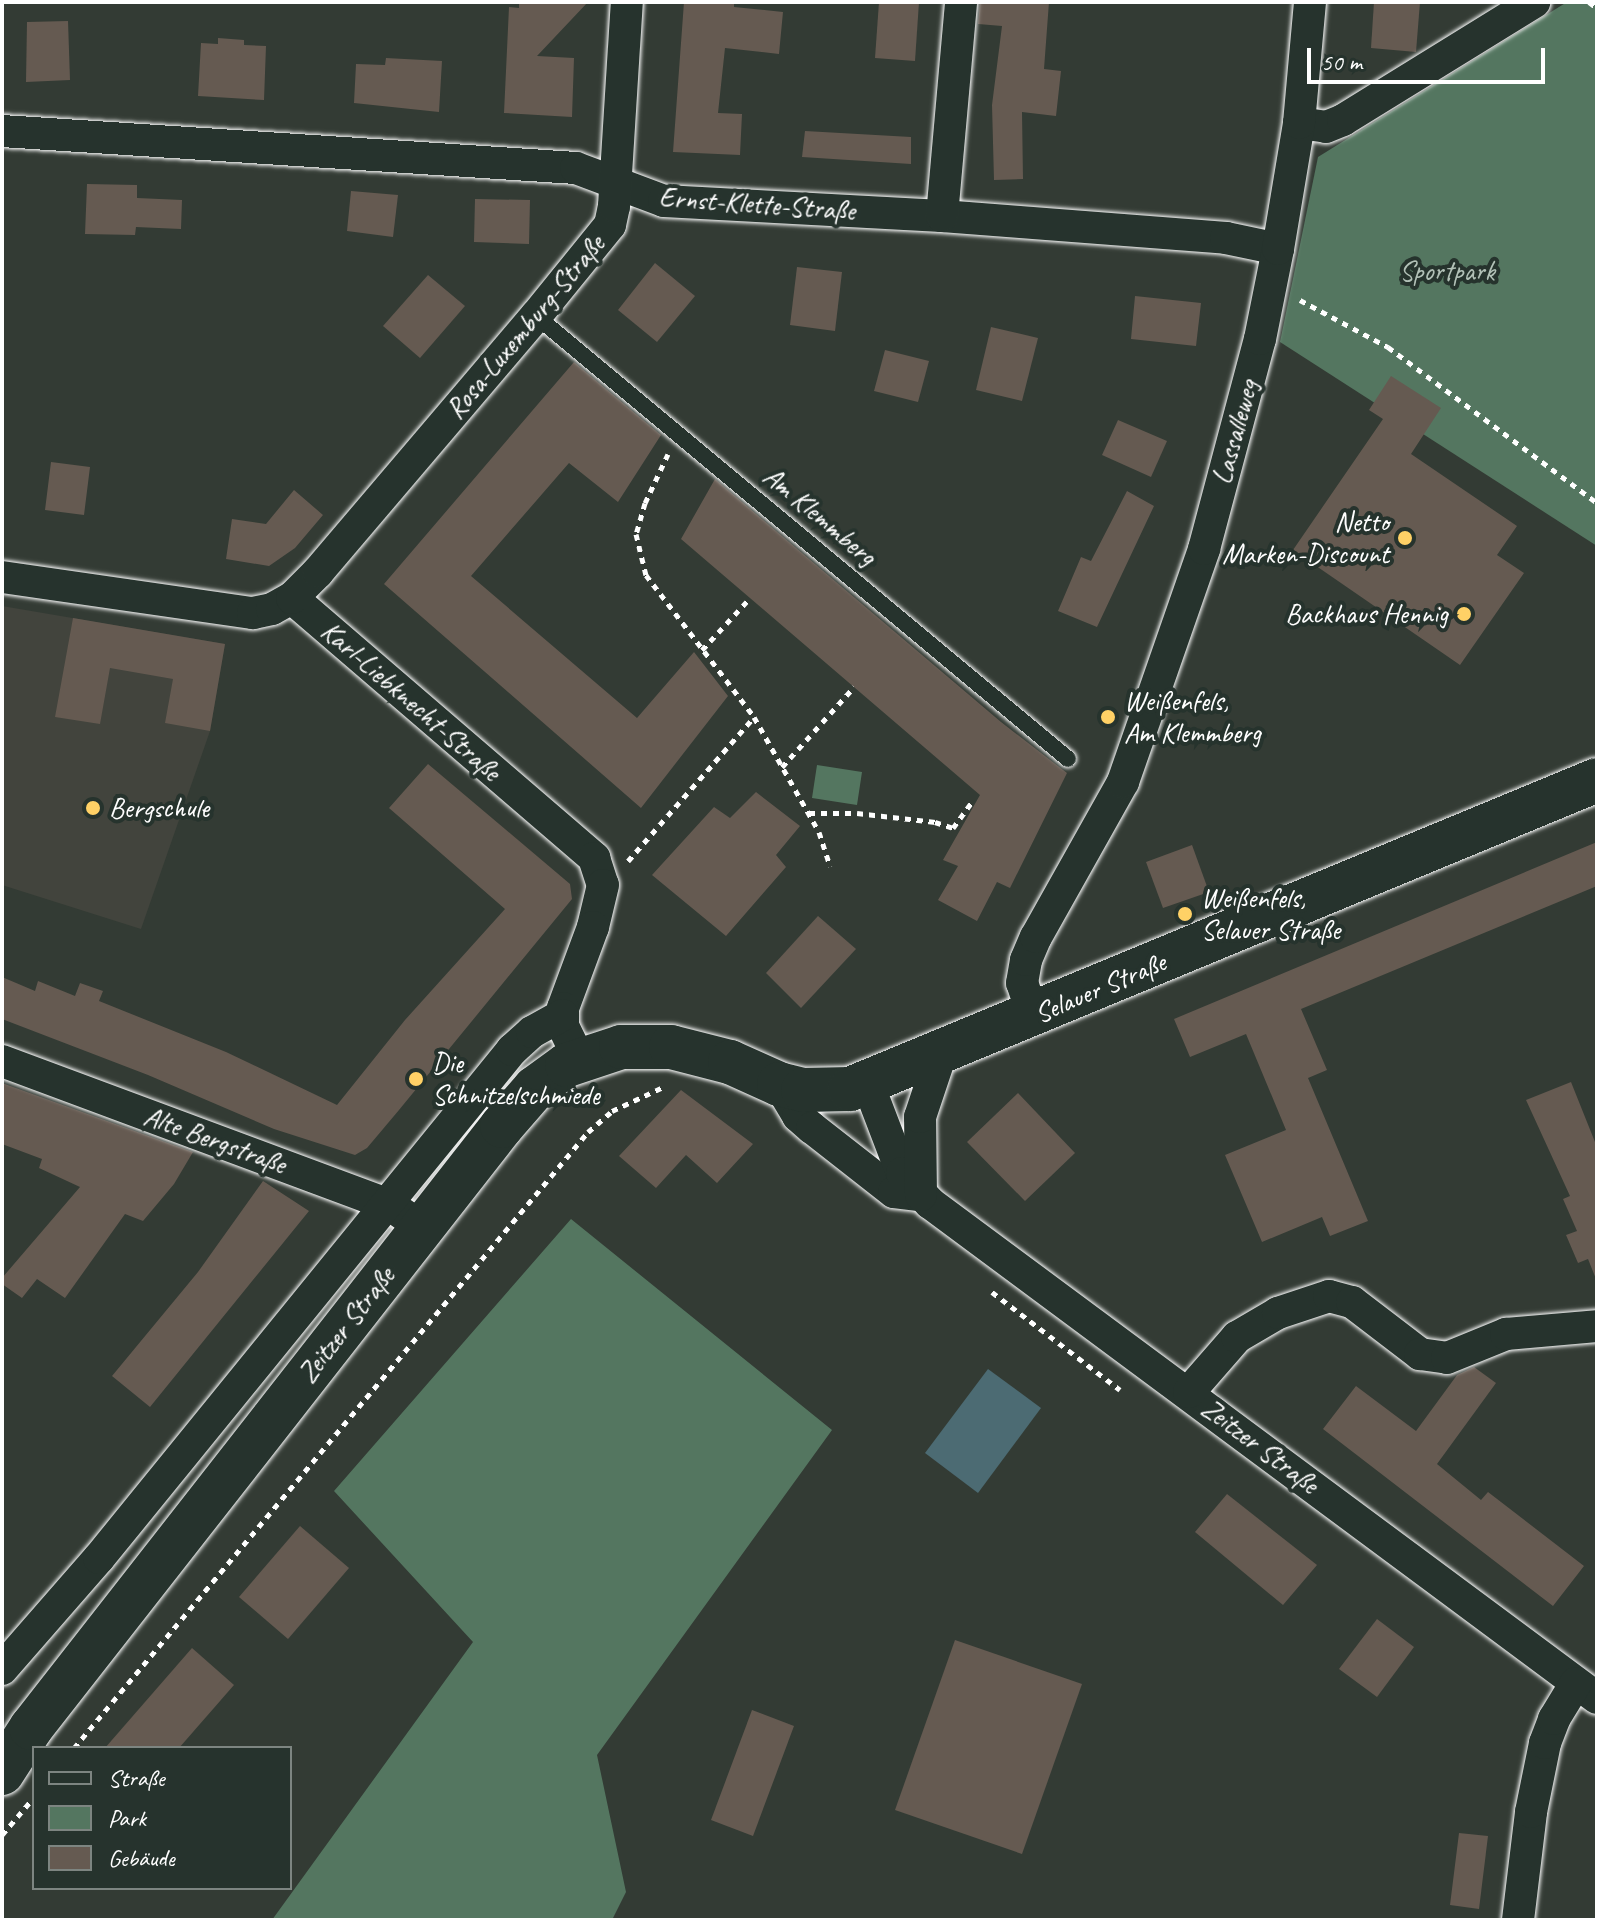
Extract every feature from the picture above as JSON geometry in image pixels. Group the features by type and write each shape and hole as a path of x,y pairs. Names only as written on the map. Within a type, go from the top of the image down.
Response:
{"main road":[{"name":"Selauer Straße","path":"868,1084 1597,780"},
{"name":"Zeitzer Straße","path":"2,1773 31,1728 406,1216 535,1088 579,1059 621,1047 671,1047 730,1062 779,1084 827,1092 868,1084"}],"street":[{"name":"Rosa-Luxemburg-Straße","path":"292,598 318,572 610,225 616,184 627,2"},
{"path":"942,216 961,2"},
{"name":"Lassalleweg","path":"1033,1016 1022,983 1026,960 1123,782 1204,549 1260,339 1278,249 1299,123 1310,2"},
{"path":"1299,123 1326,127 1343,120 1534,2"},
{"name":"Ernst-Klette-Straße","path":"2,131 576,168 664,201 942,216 1226,238 1278,249"},
{"path":"2,577 253,613 272,609 292,598"},
{"name":"Karl-Liebknecht-Straße","path":"292,598 594,858 603,885 593,927 564,997 563,1015"},
{"path":"563,1015 563,1026 579,1059"},
{"name":"Zeitzer Straße","path":"2,1669 406,1216 512,1050 532,1032 563,1015"},
{"path":"921,1195 920,1117 941,1054"},
{"name":"Alte Bergstraße","path":"2,1061 406,1216"},
{"name":"Zeitzer Straße","path":"779,1084 798,1116 812,1128 894,1192 921,1195"},
{"name":"Zeitzer Straße","path":"868,1084 902,1173 921,1195 1587,1691"},
{"path":"1189,1392 1237,1337 1278,1313 1329,1296 1352,1302 1420,1354 1447,1358 1506,1334 1597,1326"},
{"path":"1518,1920 1531,1812 1545,1743 1554,1719 1587,1691"}],"lane":[{"name":"Am Klemmberg","path":"536,316 1068,759"}],"path":[{"path":"1589,2 1597,8"},
{"path":"1269,289 1308,303 1388,347 1597,503"},
{"path":"678,432 645,503 636,534 646,575 754,717 819,832 830,866"},
{"path":"702,650 750,598"},
{"path":"782,767 854,687"},
{"path":"634,855 754,717"},
{"path":"808,813 857,813 935,822 953,828 973,800"},
{"path":"76,1746 588,1132 612,1111 637,1097 669,1086"},
{"path":"1009,1261 988,1289 1120,1390"},
{"path":"2,1835 32,1798"}],"shaded area":[{"name":"Bergschule","path":"2,606 225,644 210,731 141,929 2,885"}],"green space":[{"name":"Sportpark","path":"1567,2 1597,2 1597,546 1280,342 1318,157"},
{"path":"817,765 862,772 857,805 812,798"},
{"path":"571,1219 832,1430 597,1755 626,1892 612,1920 272,1920 473,1642 334,1491"}],"water":[{"path":"988,1369 1041,1408 978,1493 925,1453"}],"building":[{"path":"519,2 588,2 537,56 574,58 572,117 504,113 509,7 519,8"},
{"path":"684,2 734,2 734,7 783,12 779,54 725,48 718,113 742,114 740,155 673,152"},
{"path":"879,2 919,2 915,61 875,58"},
{"path":"980,2 1049,2 1044,69 1061,71 1056,116 1022,112 1023,179 994,180 992,105 1002,26 978,24"},
{"path":"1374,2 1420,2 1416,52 1371,48"},
{"path":"68,21 70,80 26,82 27,22"},
{"path":"218,38 244,40 244,45 266,46 264,100 198,96 201,43 218,44"},
{"path":"386,58 442,61 439,112 354,103 356,64 385,65"},
{"path":"805,131 911,137 911,164 802,157"},
{"path":"87,184 137,185 137,198 182,200 181,229 136,227 135,235 85,234"},
{"path":"351,191 398,195 393,237 347,231"},
{"path":"475,199 530,200 529,244 474,242"},
{"path":"655,263 695,296 657,342 618,310"},
{"path":"797,267 842,272 835,331 790,325"},
{"path":"428,275 465,306 420,358 383,326"},
{"path":"1135,296 1201,303 1196,346 1131,339"},
{"path":"991,327 1038,338 1022,401 976,390"},
{"path":"885,350 929,361 918,402 874,391"},
{"path":"574,362 661,435 618,502 569,463 471,576 637,718 694,652 728,696 641,808 384,584"},
{"name":"Netto Marken-Discount","path":"1391,376 1441,408 1411,454 1517,526 1497,555 1524,573 1460,665 1293,550 1383,419 1369,410"},
{"path":"1118,420 1167,441 1151,477 1102,455"},
{"path":"51,462 90,467 84,515 45,510"},
{"path":"715,479 1001,722 1067,773 1010,888 997,882 977,921 938,900 958,866 943,860 980,795 681,539"},
{"path":"294,490 323,515 295,548 269,566 226,559 232,519 266,524"},
{"path":"1127,491 1154,506 1097,627 1058,611 1081,557 1091,561"},
{"name":"Bergschule","path":"73,618 225,644 210,731 165,723 173,679 110,668 100,724 55,717"},
{"path":"428,764 570,884 572,899 367,1148 355,1155 274,1129 148,1075 2,1019 2,977 35,991 38,981 75,996 80,983 103,991 99,1001 226,1052 337,1105 405,1020 505,909 389,808"},
{"path":"756,792 800,826 776,855 786,867 726,936 652,875 714,807 730,818"},
{"path":"1597,842 1597,886 1301,1009 1327,1070 1308,1078 1368,1221 1330,1236 1322,1217 1262,1242 1225,1155 1286,1130 1246,1034 1190,1057 1174,1019"},
{"path":"1192,845 1209,892 1163,908 1146,862"},
{"path":"818,916 856,949 801,1008 766,973"},
{"path":"1571,1082 1597,1147 1596,1279 1588,1259 1578,1263 1566,1235 1577,1231 1563,1199 1570,1196 1526,1100"},
{"path":"2,1083 193,1152 174,1184 143,1221 125,1214 65,1298 37,1279 22,1298 2,1284 2,1278 80,1187 39,1168 42,1159 2,1144"},
{"path":"681,1090 753,1144 717,1183 686,1155 656,1188 619,1156"},
{"path":"1018,1093 1075,1153 1025,1201 967,1142"},
{"path":"263,1181 309,1211 150,1407 112,1376 198,1272"},
{"path":"1474,1367 1496,1383 1437,1464 1481,1500 1488,1492 1584,1566 1553,1606 1323,1429 1356,1386 1416,1431 1457,1375"},
{"path":"1227,1494 1317,1565 1283,1605 1195,1532"},
{"path":"300,1526 349,1568 288,1639 239,1597"},
{"path":"1377,1619 1414,1647 1377,1697 1339,1669"},
{"path":"955,1640 1082,1684 1022,1854 895,1810"},
{"path":"192,1648 234,1685 181,1746 107,1746"},
{"path":"752,1710 794,1726 753,1836 711,1820"},
{"path":"1459,1833 1488,1836 1479,1909 1450,1905"}],"place":[{"name":"Netto Marken-Discount","path":"1405,538"},
{"name":"Backhaus Hennig","path":"1464,614"},
{"name":"Weißenfels, Am Klemmberg","path":"1108,717"},
{"name":"Bergschule","path":"93,808"},
{"name":"Weißenfels, Selauer Straße","path":"1185,914"},
{"name":"Die Schnitzelschmiede","path":"416,1079"}]}
